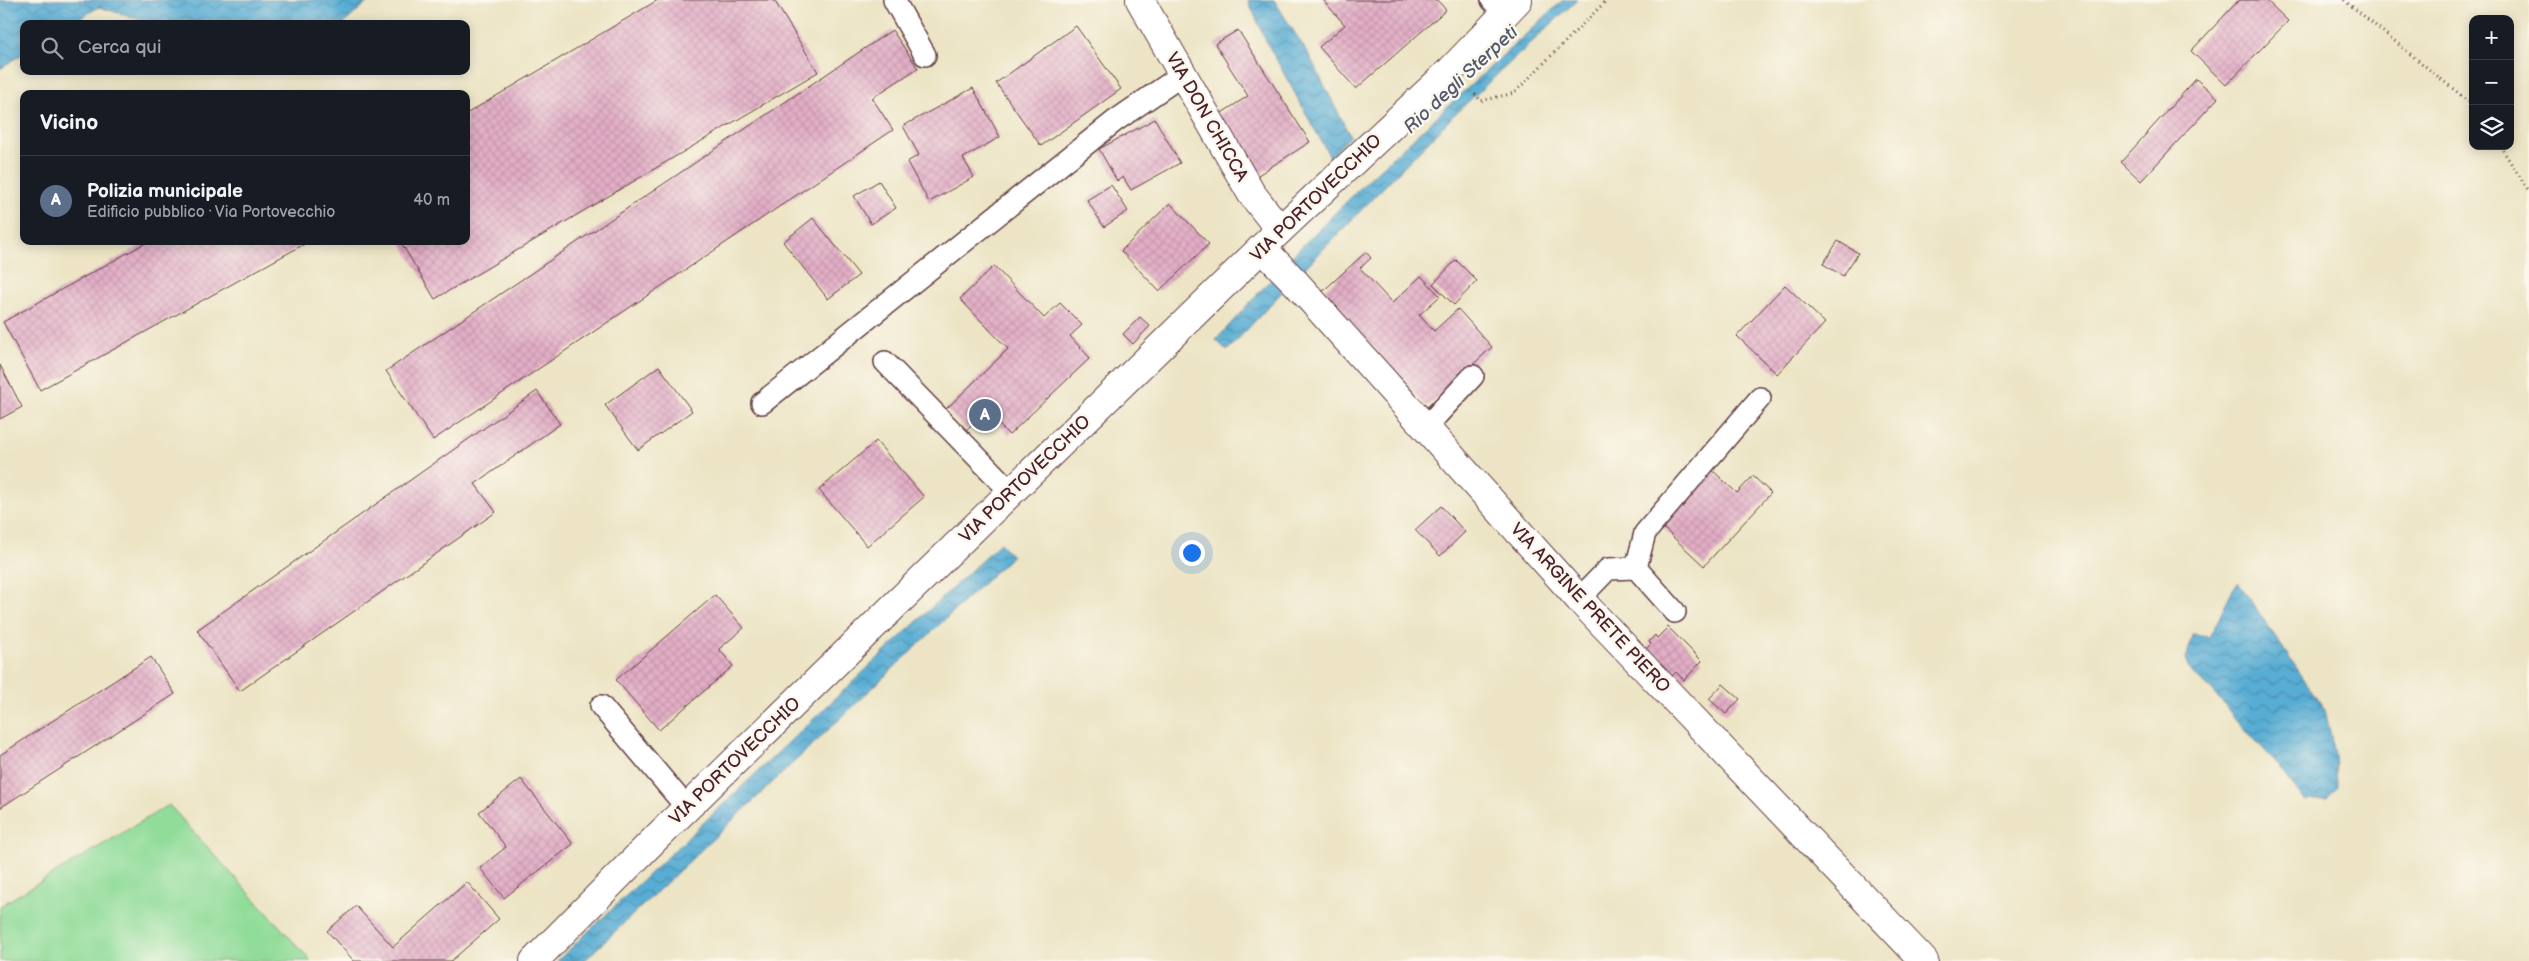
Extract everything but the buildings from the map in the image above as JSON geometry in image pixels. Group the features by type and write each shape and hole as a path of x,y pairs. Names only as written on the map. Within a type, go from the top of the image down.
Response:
{"street":[{"name":"VIA DON CHICCA","path":"1140,0 1251,193 1280,257"},
{"name":"VIA PORTOVECCHIO","path":"534,961 687,808 1011,492 1280,257 1451,70 1504,4"},
{"name":"VIA ARGINE PRETE PIERO","path":"1280,257 1425,428 1579,599 1924,961"}],"lane":[{"path":"894,0 925,55"},
{"path":"762,403 1114,121 1182,75"},
{"path":"885,362 1011,492"},
{"path":"1425,428 1473,376"},
{"path":"1636,568 1645,533 1760,398"},
{"path":"1579,599 1608,569 1636,568"},
{"path":"1636,568 1675,612"},
{"path":"601,706 687,808"}],"path":[{"path":"1482,101 1514,93 1607,0"},
{"path":"2344,0 2469,102"},
{"path":"2503,150 2529,191"}],"green space":[{"path":"169,805 311,961 0,961 0,906"}],"water":[{"path":"0,0 370,0 348,20 140,20 99,7 77,20 20,20 20,56 0,69"},
{"path":"1248,0 1274,0 1310,57 1350,136 1330,157 1266,41"},
{"path":"1563,0 1577,0 1455,114 1297,276 1227,351 1216,340 1290,258 1369,179"},
{"path":"1000,543 1012,556 584,961 557,961"},
{"path":"2238,582 2325,710 2335,754 2337,787 2327,799 2305,801 2275,761 2238,722 2211,689 2193,674 2186,660 2192,635 2209,637"}],"place":[{"name":"Polizia municipale","path":"985,415"}],"water label":[{"name":"Rio degli Sterpeti","path":"1461,80"}]}
